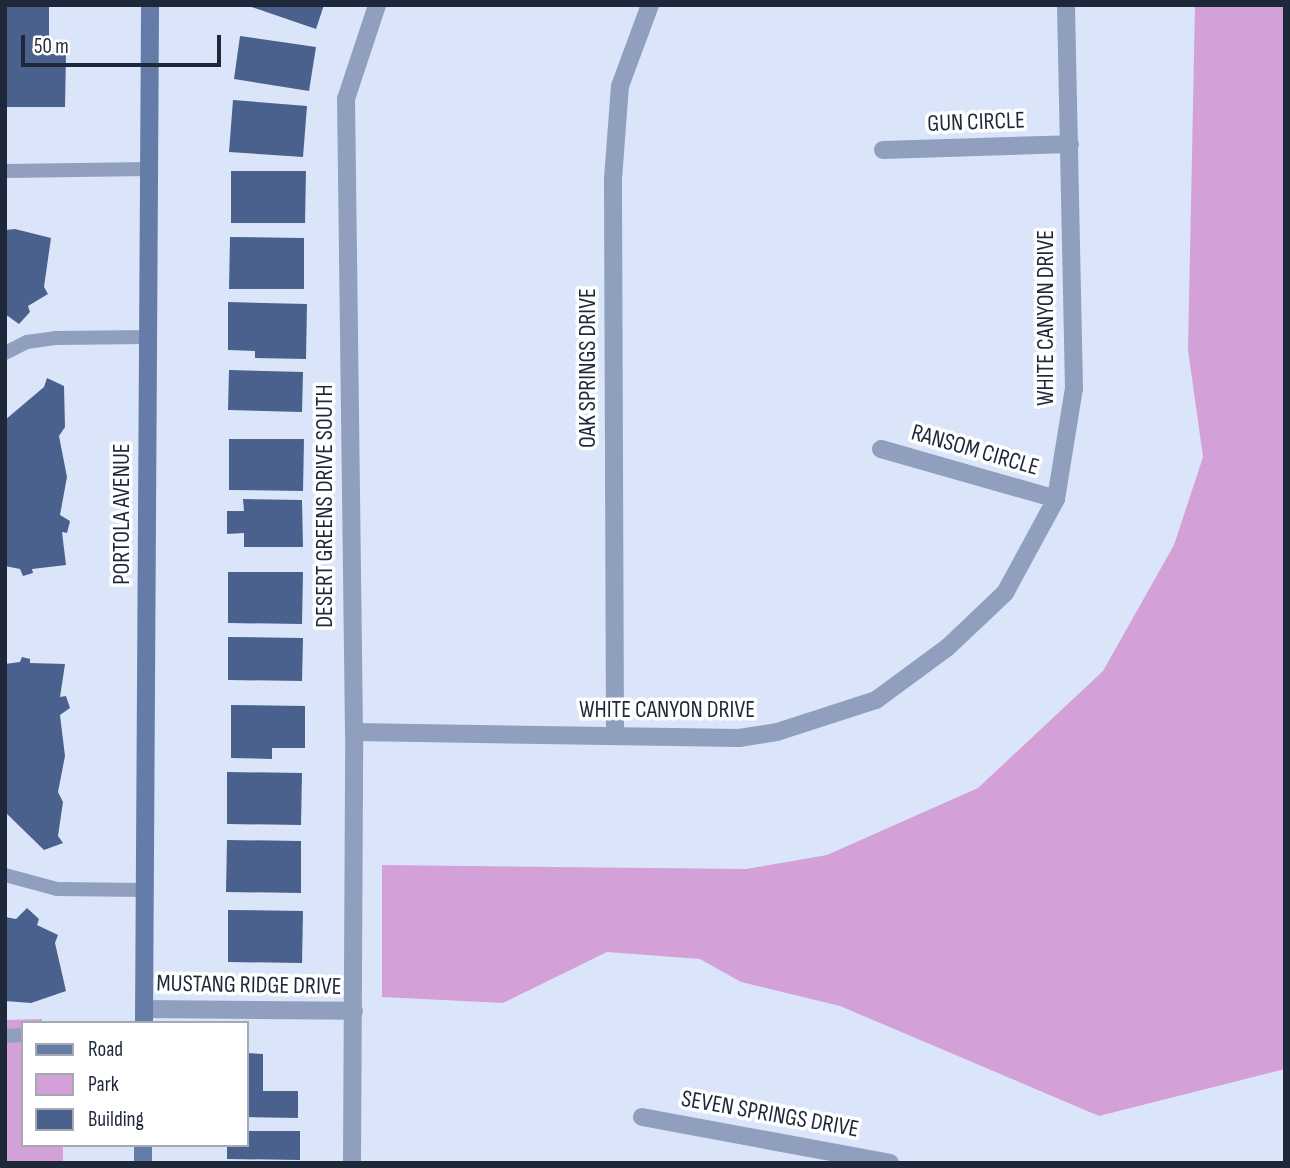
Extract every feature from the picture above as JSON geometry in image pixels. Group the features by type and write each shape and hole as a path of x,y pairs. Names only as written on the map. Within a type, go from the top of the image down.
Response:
{"main road":[{"name":"PORTOLA AVENUE","path":"144,1016 150,5"}],"street":[{"name":"DESERT GREENS DRIVE SOUTH","path":"352,1163 354,732 346,99 377,5"},
{"name":"OAK SPRINGS DRIVE","path":"615,736 613,179 620,86 650,5"},
{"name":"WHITE CANYON DRIVE","path":"354,732 739,738 776,732 876,699 948,647 1005,593 1056,499 1074,388 1066,5"},
{"name":"GUN CIRCLE","path":"883,150 1070,144"},
{"name":"RANSOM CIRCLE","path":"881,449 1056,499"},
{"name":"MUSTANG RIDGE DRIVE","path":"144,1016 354,1011"},
{"name":"SEVEN SPRINGS DRIVE","path":"642,1116 890,1163"}],"lane":[{"path":"5,171 149,169"},
{"path":"5,353 27,342 55,338 147,337"},
{"path":"5,875 57,889 145,890"}],"green space":[{"path":"1195,5 1285,5 1285,1069 1099,1116 840,1006 741,982 700,959 607,952 503,1003 382,997 382,865 746,869 827,855 978,788 1103,671 1174,545 1203,457 1188,350"},
{"path":"42,1019 21,1021 21,1147 63,1147 63,1163 5,1163 5,1020"}],"building":[{"path":"5,5 49,5 49,54 66,54 65,107 5,107"},
{"path":"246,5 324,5 316,29"},
{"path":"240,36 316,47 309,91 234,79"},
{"path":"233,100 307,106 303,157 229,152"},
{"path":"231,171 306,171 305,223 231,223"},
{"path":"15,229 51,238 44,287 48,294 28,306 30,312 19,324 5,314 5,230"},
{"path":"230,237 304,238 304,289 229,289"},
{"path":"228,302 307,304 306,359 255,358 255,351 228,350"},
{"path":"229,370 303,372 302,412 228,410"},
{"path":"47,378 64,386 65,427 59,436 67,477 60,515 70,521 67,533 62,532 66,565 32,569 33,573 23,576 20,569 5,566 5,420 44,387"},
{"path":"229,439 304,439 303,491 229,490"},
{"path":"243,499 302,500 303,547 244,547 244,533 227,534 227,511 244,511"},
{"path":"228,572 303,572 302,624 228,623"},
{"path":"228,637 303,638 302,681 228,680"},
{"path":"22,657 30,659 30,663 65,664 60,697 66,696 70,708 60,715 65,756 58,792 63,802 58,836 63,843 44,850 5,812 5,664 20,662"},
{"path":"231,705 305,706 305,748 272,748 272,759 231,758"},
{"path":"227,772 302,773 301,825 227,824"},
{"path":"227,840 301,841 301,893 226,892"},
{"path":"27,908 39,919 37,925 58,935 55,943 66,991 31,1003 5,1001 5,917 16,919"},
{"path":"228,910 303,911 302,963 228,962"},
{"path":"248,1053 263,1054 263,1091 298,1091 298,1118 248,1117"},
{"path":"248,1131 300,1131 300,1160 227,1159 227,1147 248,1147"}]}
